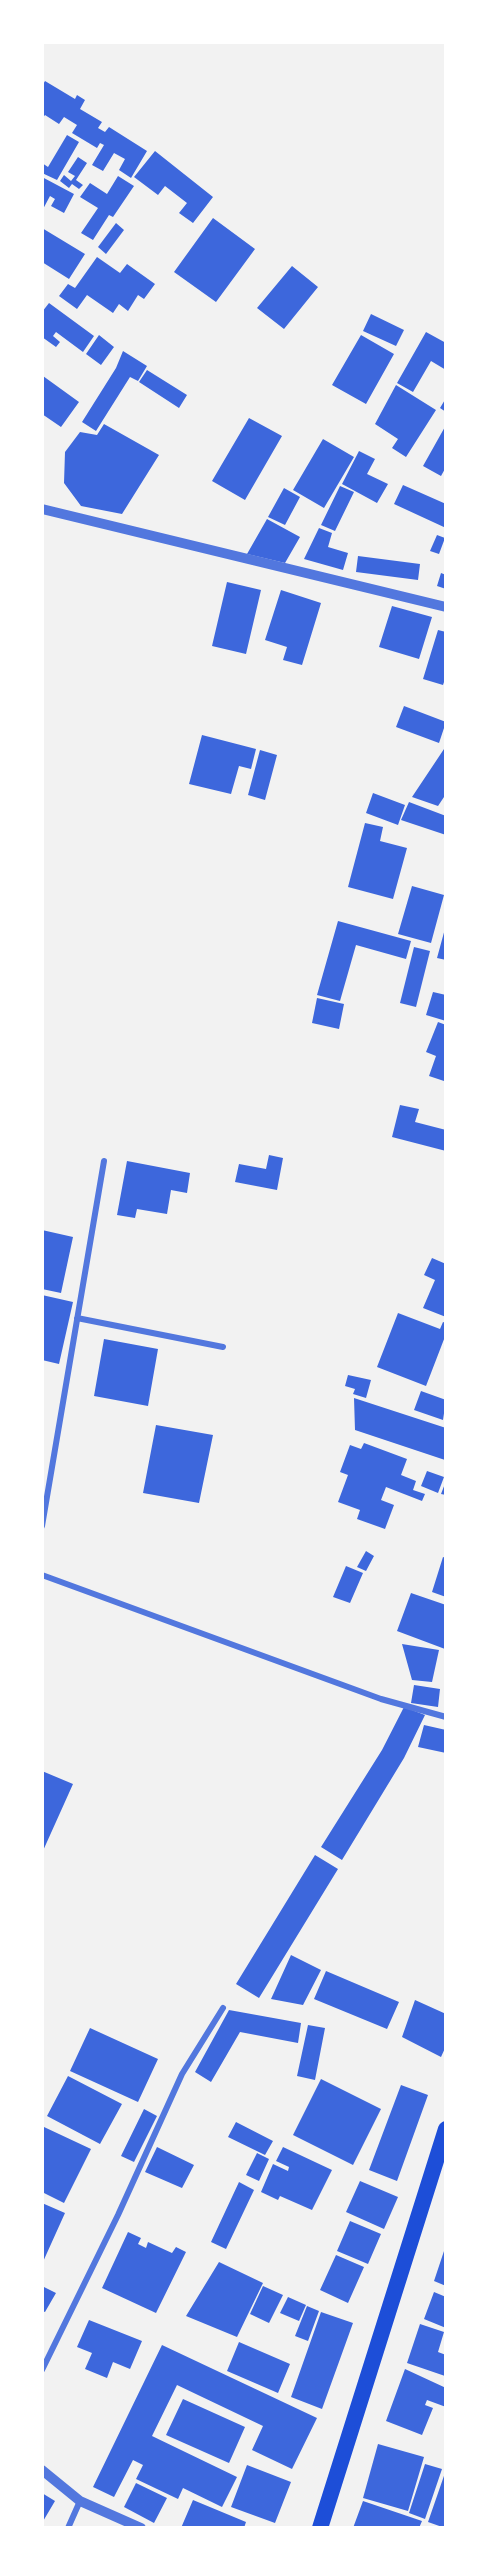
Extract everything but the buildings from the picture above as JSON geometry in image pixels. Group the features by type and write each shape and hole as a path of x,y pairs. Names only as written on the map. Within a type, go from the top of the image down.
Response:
{"highway":[{"path":"320,2528 446,2129"}],"street":[{"path":"42,509 446,607"},
{"path":"42,1526 104,1161"},
{"path":"77,1318 223,1347"},
{"path":"42,1575 381,1699 446,1717"},
{"path":"42,2370 118,2215 182,2074 223,2008"},
{"path":"42,2470 80,2501 141,2528"},
{"path":"68,2528 80,2501"}]}
